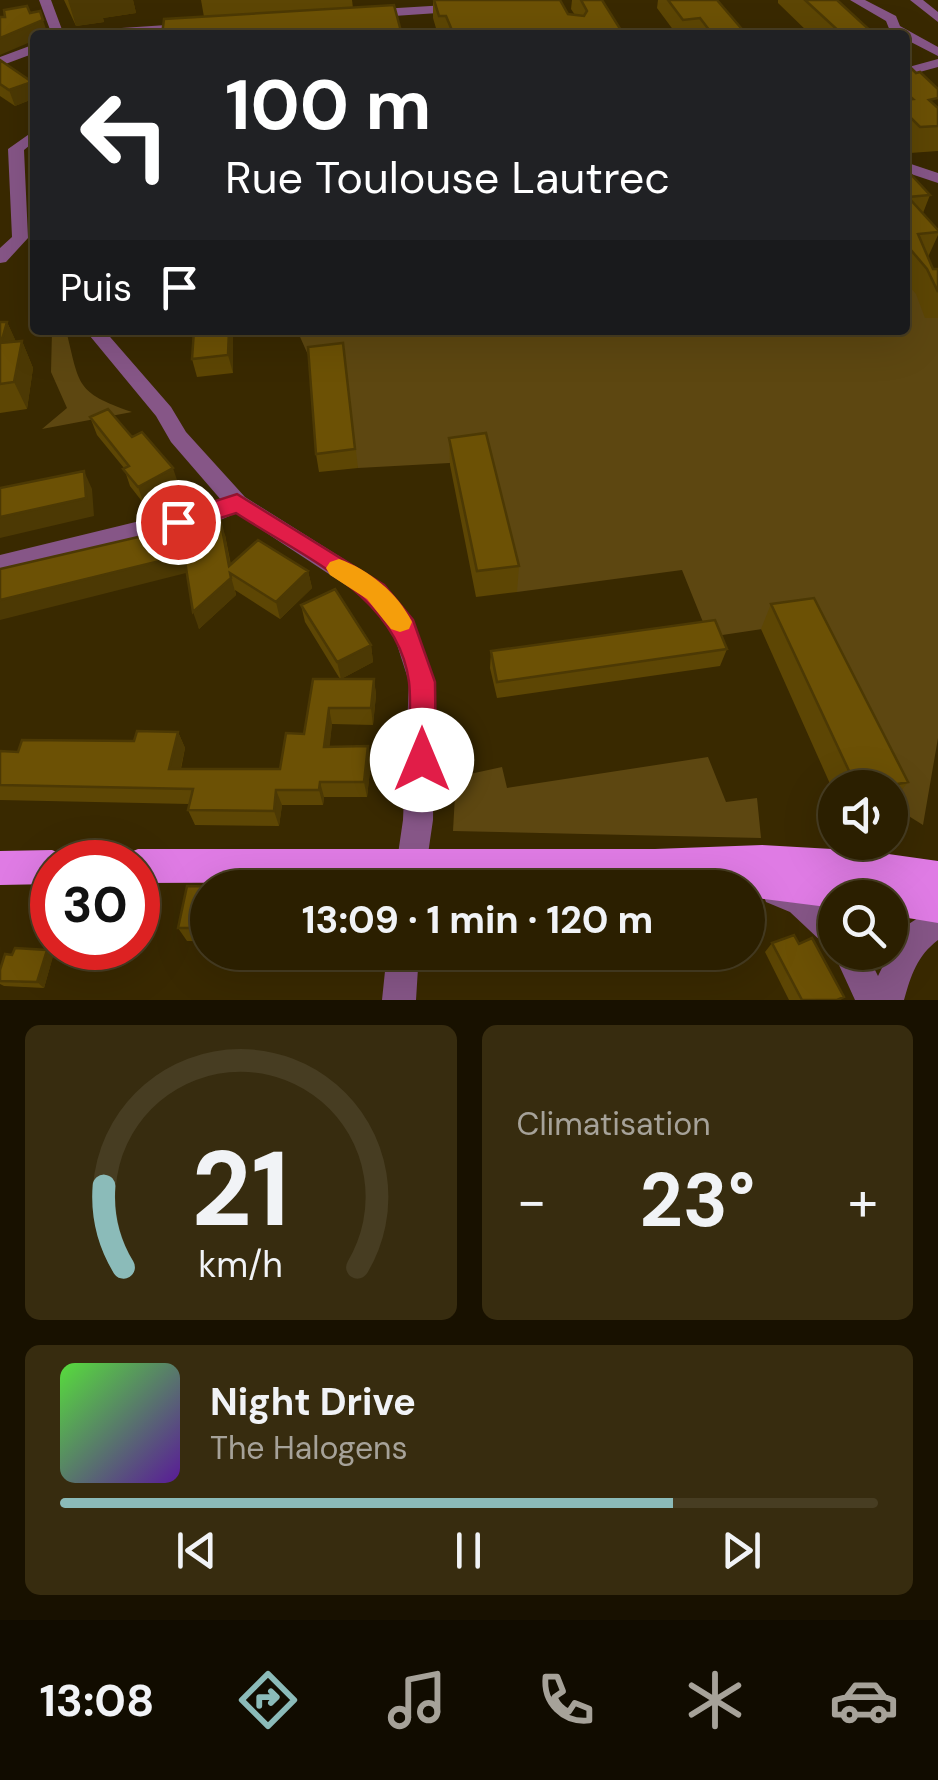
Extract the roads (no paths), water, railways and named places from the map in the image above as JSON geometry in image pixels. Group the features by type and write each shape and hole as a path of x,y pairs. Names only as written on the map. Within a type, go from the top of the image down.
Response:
{"main road":[{"path":"557,870 736,860 859,866 938,878"},
{"path":"655,866 680,870"},
{"path":"0,868 30,867"},
{"path":"160,867 246,870"},
{"path":"765,883 818,889"},
{"path":"908,907 937,922"}],"street":[{"path":"45,0 56,30"},
{"path":"856,0 892,19 898,30"},
{"path":"916,0 938,18"},
{"path":"347,16 482,7"},
{"path":"140,30 204,25"},
{"path":"910,37 938,52"},
{"path":"0,62 30,50"},
{"path":"910,71 938,63"},
{"path":"0,258 20,238 16,149 30,138"},
{"path":"910,169 938,178"},
{"path":"98,335 164,412 178,438 237,502 376,592 404,627 422,682 417,832 410,870"},
{"path":"0,564 216,513 237,502"},
{"path":"765,886 801,901 818,918"},
{"path":"887,1000 912,940 937,922"},
{"path":"399,1000 402,970"},
{"path":"858,970 872,1000"}]}
